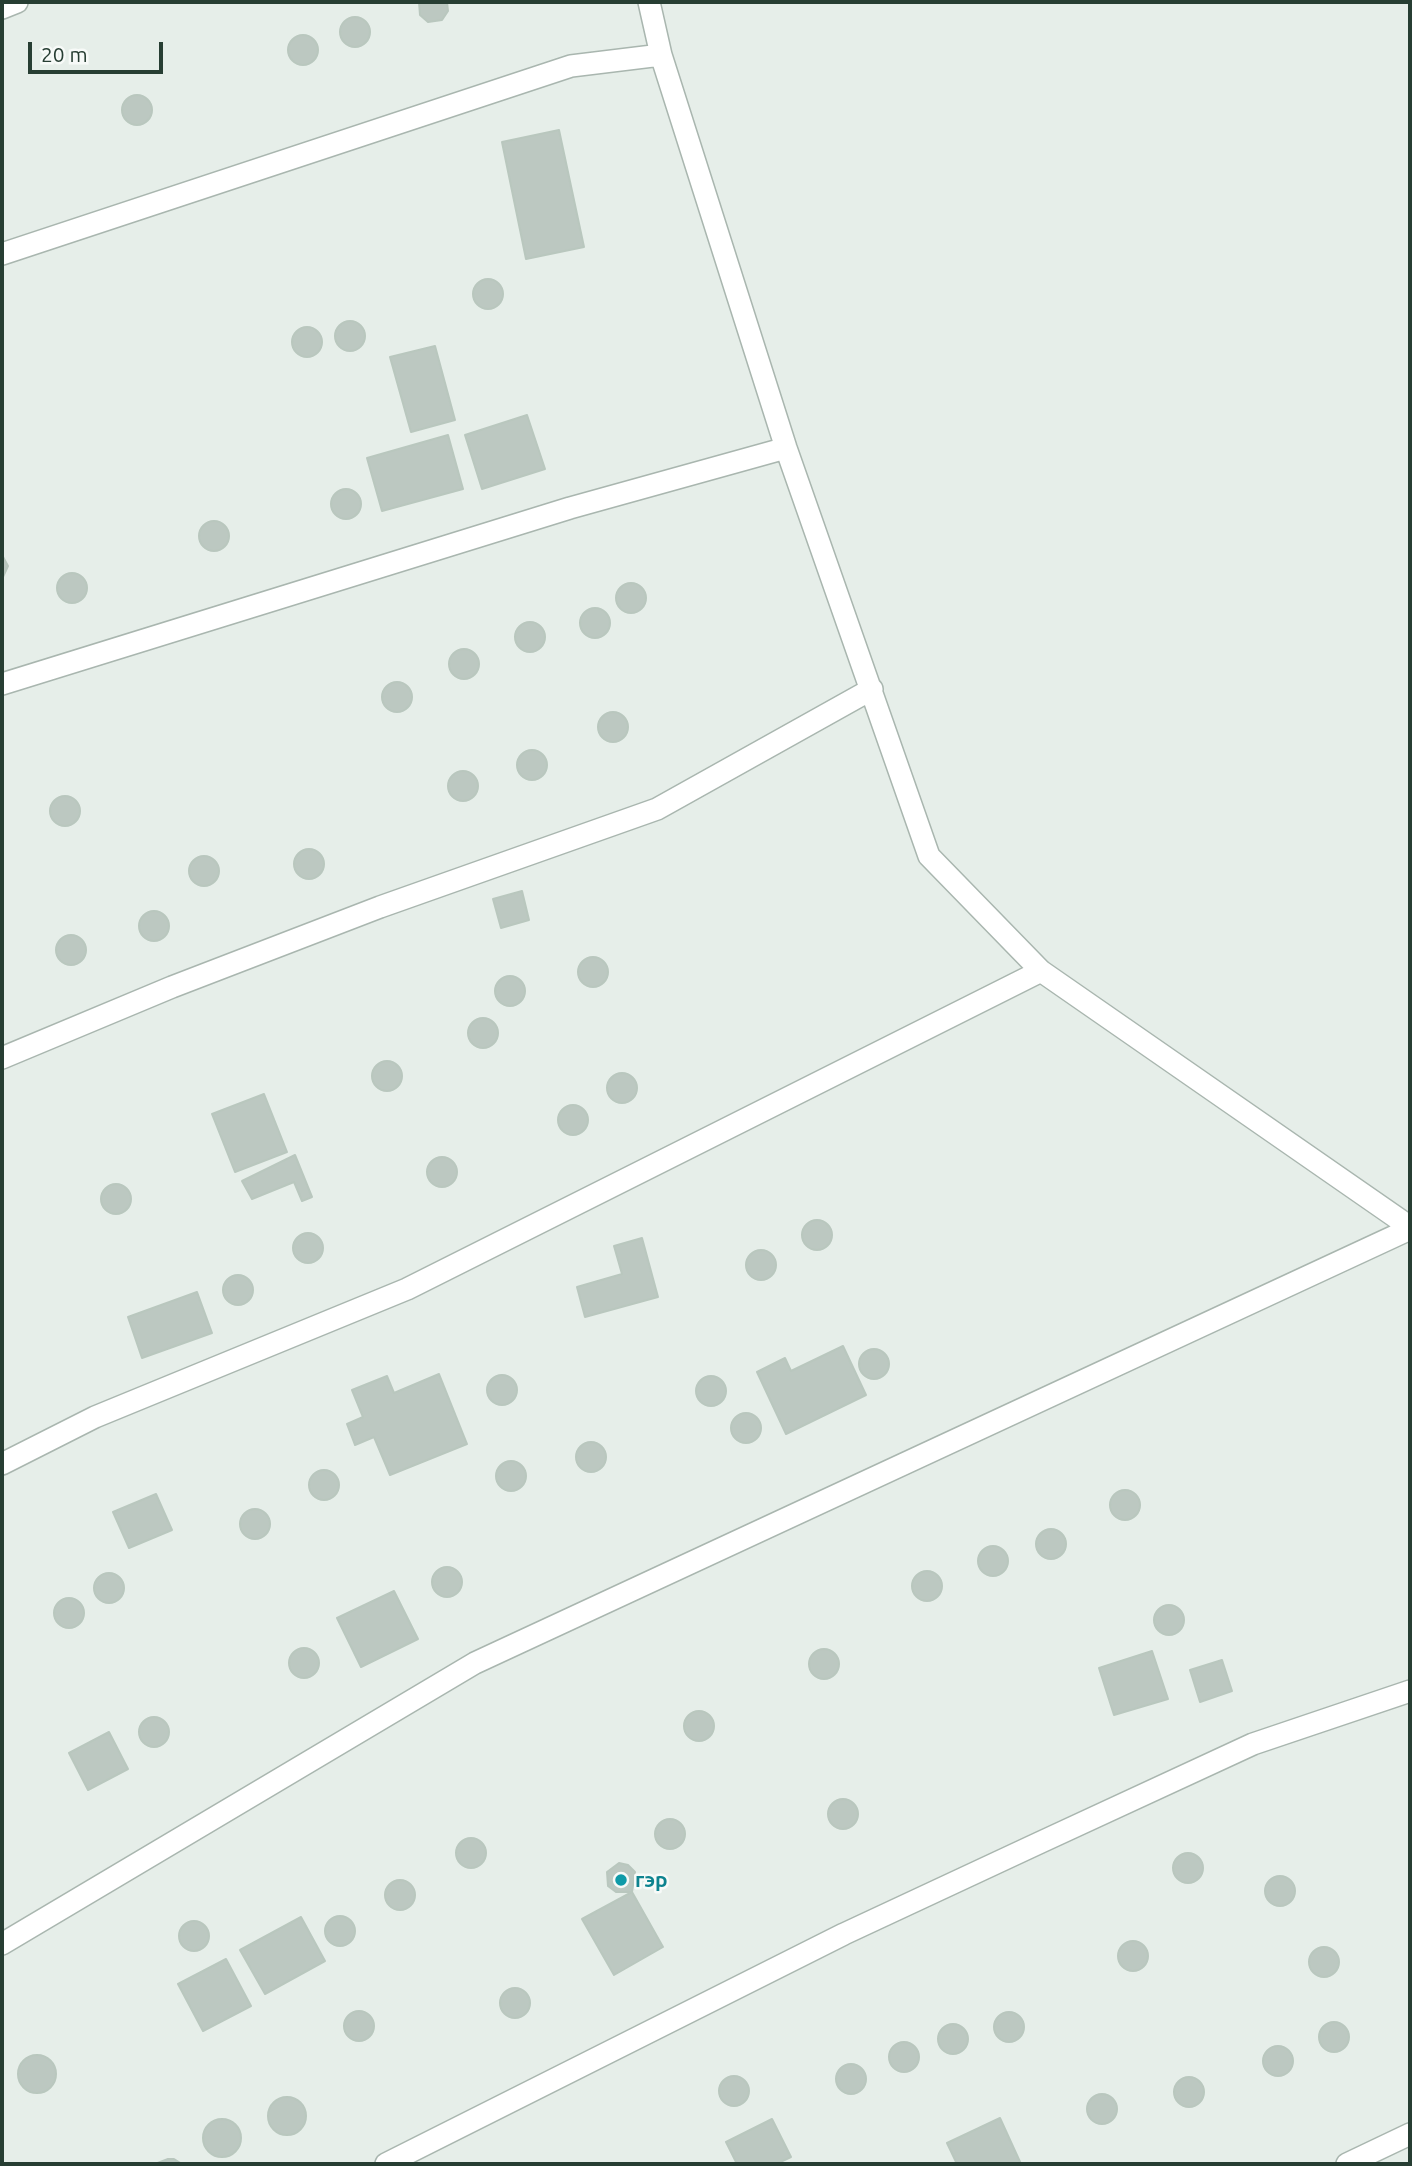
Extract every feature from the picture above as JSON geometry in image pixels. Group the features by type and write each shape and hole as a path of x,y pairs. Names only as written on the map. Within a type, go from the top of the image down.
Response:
{"street":[{"path":"2,8 17,2"},
{"path":"649,2 662,55 786,448 929,856 1041,971 1410,1228"},
{"path":"2,254 571,66 662,55"},
{"path":"2,684 570,508 786,448"},
{"path":"2,1058 172,987 367,912 657,809 872,689"},
{"path":"2,1464 95,1417 407,1289 1041,971"},
{"path":"2,1944 475,1663 1410,1228"},
{"path":"386,2164 844,1934 1065,1831 1254,1744 1410,1690"},
{"path":"1347,2164 1410,2134"}],"building":[{"path":"419,2 447,2 448,11 442,20 428,22 420,15"},
{"path":"355,17 366,21 370,32 366,43 355,47 344,43 340,32 344,21"},
{"path":"303,35 314,39 318,50 314,61 303,65 292,61 288,50 292,39"},
{"path":"137,95 148,99 152,110 148,121 137,125 126,121 122,110 126,99"},
{"path":"559,130 584,247 526,259 502,142"},
{"path":"488,279 499,283 503,294 499,305 488,309 477,305 473,294 477,283"},
{"path":"350,321 361,325 365,336 361,347 350,351 339,347 335,336 339,325"},
{"path":"307,327 318,331 322,342 318,353 307,357 296,353 292,342 296,331"},
{"path":"435,346 455,420 411,432 390,357"},
{"path":"527,415 545,469 482,489 465,435"},
{"path":"448,435 463,489 382,511 367,458"},
{"path":"346,489 357,493 361,504 357,515 346,519 335,515 331,504 335,493"},
{"path":"214,521 225,525 229,536 225,547 214,551 203,547 199,536 203,525"},
{"path":"2,555 8,566 2,579"},
{"path":"72,573 83,577 87,588 83,599 72,603 61,599 57,588 61,577"},
{"path":"631,583 642,587 646,598 642,609 631,613 620,609 616,598 620,587"},
{"path":"595,608 606,612 610,623 606,634 595,638 584,634 580,623 584,612"},
{"path":"530,622 541,626 545,637 541,648 530,652 519,648 515,637 519,626"},
{"path":"464,649 475,653 479,664 475,675 464,679 453,675 449,664 453,653"},
{"path":"397,682 408,686 412,697 408,708 397,712 386,708 382,697 386,686"},
{"path":"613,712 624,716 628,727 624,738 613,742 602,738 598,727 602,716"},
{"path":"532,750 543,754 547,765 543,776 532,780 521,776 517,765 521,754"},
{"path":"463,771 474,775 478,786 474,797 463,801 452,797 448,786 452,775"},
{"path":"65,796 76,800 80,811 76,822 65,826 54,822 50,811 54,800"},
{"path":"309,849 320,853 324,864 320,875 309,879 298,875 294,864 298,853"},
{"path":"204,856 215,860 219,871 215,882 204,886 193,882 189,871 193,860"},
{"path":"522,891 529,920 501,928 493,899"},
{"path":"154,911 165,915 169,926 165,937 154,941 143,937 139,926 143,915"},
{"path":"71,935 82,939 86,950 82,961 71,965 60,961 56,950 60,939"},
{"path":"593,957 604,961 608,972 604,983 593,987 582,983 578,972 582,961"},
{"path":"510,976 521,980 525,991 521,1002 510,1006 499,1002 495,991 499,980"},
{"path":"483,1018 494,1022 498,1033 494,1044 483,1048 472,1044 468,1033 472,1022"},
{"path":"387,1061 398,1065 402,1076 398,1087 387,1091 376,1087 372,1076 376,1065"},
{"path":"622,1073 633,1077 637,1088 633,1099 622,1103 611,1099 607,1088 611,1077"},
{"path":"264,1094 287,1152 235,1172 212,1114"},
{"path":"573,1105 584,1109 588,1120 584,1131 573,1135 562,1131 558,1120 562,1109"},
{"path":"295,1155 312,1197 302,1201 294,1182 252,1199 242,1181"},
{"path":"442,1157 453,1161 457,1172 453,1183 442,1187 431,1183 427,1172 431,1161"},
{"path":"116,1184 127,1188 131,1199 127,1210 116,1214 105,1210 101,1199 105,1188"},
{"path":"817,1220 828,1224 832,1235 828,1246 817,1250 806,1246 802,1235 806,1224"},
{"path":"308,1233 319,1237 323,1248 319,1259 308,1263 297,1259 293,1248 297,1237"},
{"path":"642,1238 658,1297 585,1317 577,1287 622,1274 614,1246"},
{"path":"761,1250 772,1254 776,1265 772,1276 761,1280 750,1276 746,1265 750,1254"},
{"path":"238,1275 249,1279 253,1290 249,1301 238,1305 227,1301 223,1290 227,1279"},
{"path":"197,1292 212,1333 142,1358 128,1317"},
{"path":"843,1346 866,1395 786,1434 757,1372 785,1358 791,1371"},
{"path":"874,1349 885,1353 889,1364 885,1375 874,1379 863,1375 859,1364 863,1353"},
{"path":"439,1374 467,1444 390,1475 374,1437 355,1445 347,1424 363,1417 352,1390 387,1376 394,1393"},
{"path":"502,1375 513,1379 517,1390 513,1401 502,1405 491,1401 487,1390 491,1379"},
{"path":"711,1376 722,1380 726,1391 722,1402 711,1406 700,1402 696,1391 700,1380"},
{"path":"746,1413 757,1417 761,1428 757,1439 746,1443 735,1439 731,1428 735,1417"},
{"path":"591,1442 602,1446 606,1457 602,1468 591,1472 580,1468 576,1457 580,1446"},
{"path":"511,1461 522,1465 526,1476 522,1487 511,1491 500,1487 496,1476 500,1465"},
{"path":"324,1470 335,1474 339,1485 335,1496 324,1500 313,1496 309,1485 313,1474"},
{"path":"1125,1490 1136,1494 1140,1505 1136,1516 1125,1520 1114,1516 1110,1505 1114,1494"},
{"path":"156,1494 172,1530 129,1548 113,1512"},
{"path":"255,1509 266,1513 270,1524 266,1535 255,1539 244,1535 240,1524 244,1513"},
{"path":"1051,1529 1062,1533 1066,1544 1062,1555 1051,1559 1040,1555 1036,1544 1040,1533"},
{"path":"993,1546 1004,1550 1008,1561 1004,1572 993,1576 982,1572 978,1561 982,1550"},
{"path":"447,1567 458,1571 462,1582 458,1593 447,1597 436,1593 432,1582 436,1571"},
{"path":"927,1571 938,1575 942,1586 938,1597 927,1601 916,1597 912,1586 916,1575"},
{"path":"109,1573 120,1577 124,1588 120,1599 109,1603 98,1599 94,1588 98,1577"},
{"path":"394,1591 418,1639 361,1667 337,1618"},
{"path":"69,1598 80,1602 84,1613 80,1624 69,1628 58,1624 54,1613 58,1602"},
{"path":"1169,1605 1180,1609 1184,1620 1180,1631 1169,1635 1158,1631 1154,1620 1158,1609"},
{"path":"304,1648 315,1652 319,1663 315,1674 304,1678 293,1674 289,1663 293,1652"},
{"path":"824,1649 835,1653 839,1664 835,1675 824,1679 813,1675 809,1664 813,1653"},
{"path":"1152,1651 1168,1699 1114,1715 1099,1668"},
{"path":"1222,1660 1232,1691 1200,1702 1190,1670"},
{"path":"699,1711 710,1715 714,1726 710,1737 699,1741 688,1737 684,1726 688,1715"},
{"path":"154,1717 165,1721 169,1732 165,1743 154,1747 143,1743 139,1732 143,1721"},
{"path":"109,1732 128,1769 88,1790 69,1753"},
{"path":"843,1799 854,1803 858,1814 854,1825 843,1829 832,1825 828,1814 832,1803"},
{"name":"гэр","path":"670,1819 681,1823 685,1834 681,1845 670,1849 659,1845 655,1834 659,1823"},
{"path":"471,1838 482,1842 486,1853 482,1864 471,1868 460,1864 456,1853 460,1842"},
{"path":"1188,1853 1199,1857 1203,1868 1199,1879 1188,1883 1177,1879 1173,1868 1177,1857"},
{"name":"гэр","path":"619,1863 628,1865 635,1872 632,1892 616,1892 608,1886 607,1872"},
{"path":"1280,1876 1291,1880 1295,1891 1291,1902 1280,1906 1269,1902 1265,1891 1269,1880"},
{"path":"400,1880 411,1884 415,1895 411,1906 400,1910 389,1906 385,1895 389,1884"},
{"path":"632,1892 663,1947 614,1975 582,1919"},
{"path":"340,1916 351,1920 355,1931 351,1942 340,1946 329,1942 325,1931 329,1920"},
{"path":"301,1917 325,1961 265,1994 240,1950"},
{"path":"194,1921 205,1925 209,1936 205,1947 194,1951 183,1947 179,1936 183,1925"},
{"path":"1133,1941 1144,1945 1148,1956 1144,1967 1133,1971 1122,1967 1118,1956 1122,1945"},
{"path":"1324,1947 1335,1951 1339,1962 1335,1973 1324,1977 1313,1973 1309,1962 1313,1951"},
{"path":"226,1959 251,2006 203,2031 178,1984"},
{"path":"515,1988 526,1992 530,2003 526,2014 515,2018 504,2014 500,2003 504,1992"},
{"path":"359,2011 370,2015 374,2026 370,2037 359,2041 348,2037 344,2026 348,2015"},
{"path":"1009,2012 1020,2016 1024,2027 1020,2038 1009,2042 998,2038 994,2027 998,2016"},
{"path":"1334,2022 1345,2026 1349,2037 1345,2048 1334,2052 1323,2048 1319,2037 1323,2026"},
{"path":"953,2024 964,2028 968,2039 964,2050 953,2054 942,2050 938,2039 942,2028"},
{"path":"904,2042 915,2046 919,2057 915,2068 904,2072 893,2068 889,2057 893,2046"},
{"path":"1278,2046 1289,2050 1293,2061 1289,2072 1278,2076 1267,2072 1263,2061 1267,2050"},
{"path":"37,2055 51,2060 56,2074 51,2088 37,2093 23,2088 18,2074 23,2060"},
{"path":"851,2064 862,2068 866,2079 862,2090 851,2094 840,2090 836,2079 840,2068"},
{"path":"734,2076 745,2080 749,2091 745,2102 734,2106 723,2102 719,2091 723,2080"},
{"path":"1189,2077 1200,2081 1204,2092 1200,2103 1189,2107 1178,2103 1174,2092 1178,2081"},
{"path":"1102,2094 1113,2098 1117,2109 1113,2120 1102,2124 1091,2120 1087,2109 1091,2098"},
{"path":"287,2097 301,2102 306,2116 301,2130 287,2135 273,2130 268,2116 273,2102"},
{"path":"1000,2118 1021,2164 957,2164 947,2143"},
{"path":"222,2119 236,2124 241,2138 236,2152 222,2157 208,2152 203,2138 208,2124"},
{"path":"772,2119 791,2157 776,2164 737,2164 726,2142"},
{"path":"174,2159 182,2164 155,2164"}],"place":[{"name":"гэр","path":"621,1880"}]}
